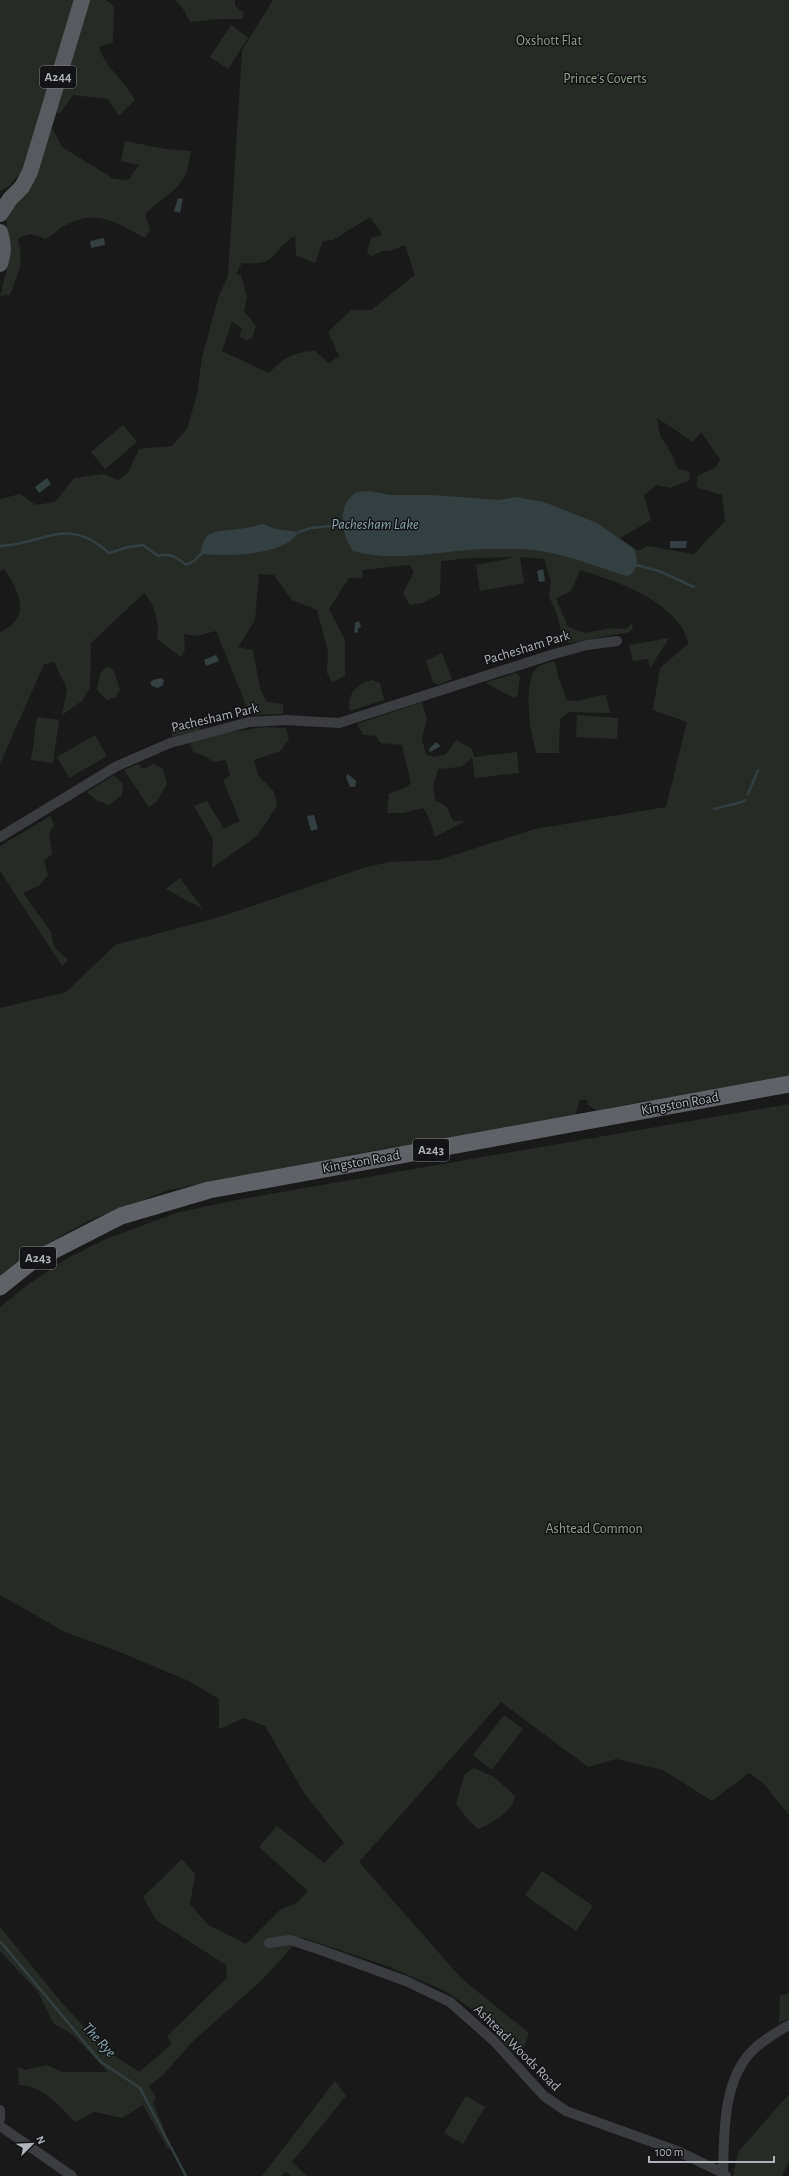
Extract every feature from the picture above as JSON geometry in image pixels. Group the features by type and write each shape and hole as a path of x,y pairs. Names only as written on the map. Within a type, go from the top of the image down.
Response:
{"highway":[{"name":"Kingston Road","path":"0,1287 31,1262 121,1216 209,1190 789,1084"}],"main road":[{"name":"A244","path":"0,214 10,199 22,187 30,172 82,0"},
{"name":"A244","path":"0,194 24,175 34,155"},
{"path":"0,232 3,245 3,255 0,264"}],"street":[{"name":"Pachesham Park","path":"0,837 116,766 170,743 248,722 286,720 339,723 554,654 587,645 617,641"},
{"name":"Ashtead Woods Road","path":"269,1943 290,1940 406,1981 450,2002 494,2041 551,2102 566,2110 680,2152 725,2174 726,2108 739,2069 753,2050 789,2025"},
{"path":"0,2110 0,2119"},
{"path":"0,2126 72,2176"}],"green space":[{"path":"0,0 78,0 25,168 8,187 0,191"},
{"path":"90,0 106,0 114,6 113,42 99,47 110,68 135,100 119,116 108,99 73,95 61,112 56,113"},
{"path":"175,0 235,0 235,6 244,13 242,19 219,19 190,22 182,7"},
{"path":"273,0 789,0 789,1077 673,1099 645,1101 597,1110 588,1105 587,1100 580,1100 575,1116 551,1122 371,1151 169,1190 88,1221 40,1248 0,1279 0,1008 66,992 115,945 223,916 366,867 390,862 439,860 535,829 666,807 687,722 653,710 660,668 689,643 681,626 659,604 634,590 580,570 571,591 556,598 568,627 584,633 612,628 626,629 632,623 633,627 630,632 569,643 562,637 558,617 549,596 551,581 544,559 520,557 524,583 480,591 476,565 516,557 470,558 441,561 440,594 423,603 410,605 403,593 414,572 409,565 362,570 363,578 349,578 329,609 345,640 345,676 332,682 327,673 328,652 317,610 292,600 274,575 259,574 255,620 238,647 253,650 260,689 267,702 283,704 283,714 250,715 216,631 196,636 184,634 185,649 181,657 157,639 158,627 156,614 144,593 91,643 90,688 82,701 62,715 67,689 54,662 44,664 0,764 0,633 14,623 19,615 20,601 15,587 4,569 0,571 0,499 20,494 36,505 55,502 74,478 104,474 118,480 128,473 139,449 172,446 187,429 197,394 202,358 218,298 228,276 242,50","holes":["370,217 382,235 371,238 367,251 371,257 382,251 390,251 405,245 415,275 371,310 351,310 328,332 339,356 329,363 315,351 295,354 285,359 269,373 222,351 232,322 242,328 239,336 247,340 252,338 256,326 244,311 247,298 241,275 236,274 242,263 263,262 268,260 295,236 296,255 315,263 323,241 333,240","657,418 693,442 701,432 720,459 716,467 698,476 696,487 722,495 725,521 694,554 647,546 638,551 620,538 651,520 644,495 657,485 670,488 690,480 689,471 678,469 669,449 660,436"]},
{"path":"231,25 248,38 228,69 210,57"},
{"path":"52,128 62,147 114,179 128,180 139,165 121,161 125,141 165,149 191,151 185,176 175,189 145,214 150,230 145,238 115,222 95,217 74,221 62,227 45,239 31,234 18,239 21,255 20,267 10,295 0,296 10,257 6,218 12,204 35,180"},
{"path":"123,425 137,442 105,469 91,452"},
{"path":"669,638 650,668 648,659 633,661 629,645"},
{"path":"442,653 452,679 438,685 433,682 426,661"},
{"path":"555,661 558,677 567,700 577,701 595,696 606,695 610,713 569,712 560,719 559,753 537,753 530,723 529,687 531,677 537,668"},
{"path":"106,667 113,669 120,689 116,697 107,700 97,690 100,674"},
{"path":"516,673 520,677 518,695 515,698 487,684 487,682"},
{"path":"372,680 380,683 384,700 350,711 349,705 351,695 357,687"},
{"path":"422,702 427,719 422,739 426,755 435,757 446,754 456,740 472,749 474,757 517,752 519,773 475,778 472,758 461,767 438,769 433,787 435,800 446,806 453,821 465,821 435,837 429,818 423,808 403,813 387,813 389,794 407,787 411,783 402,745 381,743 376,736 363,735 357,724"},
{"path":"577,715 618,718 617,739 576,737"},
{"path":"37,717 59,720 53,763 31,760"},
{"path":"197,720 200,730 172,737 171,730 179,724"},
{"path":"265,727 286,728 289,739 280,751 254,760 258,775 274,792 277,806 257,836 212,868 213,839 194,806 207,801 224,829 240,821 223,781 230,775 226,760 213,762 205,756 193,752 190,742 224,733"},
{"path":"95,735 107,756 69,778 57,757"},
{"path":"138,764 143,769 154,764 163,769 167,784 157,801 149,807 124,770"},
{"path":"114,775 123,784 122,795 109,805 96,800 87,792"},
{"path":"50,816 54,824 49,834 52,854 44,860 48,875 39,886 23,893 51,932 54,947 68,960 62,966 0,871 0,846"},
{"path":"180,878 203,909 166,889"},
{"name":"Ashtead Common","path":"789,1104 789,1815 764,1784 749,1773 712,1801 663,1770 616,1759 588,1767 501,1702 359,1862 462,1979 529,2033 522,2053 512,2052 478,2013 445,1991 387,1966 301,1937 262,1980 191,2043 163,2075 149,2086 156,2098 153,2102 171,2147 168,2149 143,2105 122,2118 94,2112 75,2122 57,2103 43,2092 28,2086 19,2085 18,2067 25,2070 46,2065 63,2072 108,2072 72,2034 54,2024 38,1992 0,1951 0,1927 62,2003 105,2049 139,2072 172,2044 167,2036 227,1978 226,1965 156,1920 143,1897 182,1859 195,1874 190,1904 208,1925 246,1944 280,1910 298,1902 308,1891 259,1847 277,1826 324,1863 344,1843 304,1793 265,1726 244,1718 219,1729 219,1699 189,1681 117,1651 65,1632 0,1595 0,1307 26,1286 64,1260 106,1239 176,1213 241,1199"},
{"path":"504,1715 523,1729 492,1770 473,1755"},
{"path":"474,1768 494,1777 515,1796 514,1802 506,1812 489,1824 478,1829 464,1815 456,1803 465,1774"},
{"path":"542,1871 593,1906 576,1931 525,1895"},
{"path":"789,1993 789,2018 779,2023 780,1996"},
{"path":"335,2081 346,2096 292,2162 307,2176 291,2176 286,2172 281,2176 262,2176"},
{"path":"789,2094 789,2161 782,2176 733,2176 738,2152"},
{"path":"466,2096 485,2107 463,2144 444,2133"}],"water":[{"path":"178,198 183,199 180,213 174,211"},
{"path":"104,238 105,245 91,248 90,241"},
{"path":"47,478 51,484 39,493 35,487"},
{"name":"Pachesham Lake","path":"369,491 391,495 432,495 499,500 516,497 544,502 597,523 634,549 637,561 636,568 634,572 627,576 556,554 522,549 473,550 404,556 370,555 353,551 349,545 344,530 343,514 348,500 354,494"},
{"path":"263,524 275,529 299,532 291,540 280,546 267,550 239,555 201,554 202,546 205,540 208,535 212,533"},
{"path":"670,541 687,541 686,548 670,548"},
{"path":"543,569 545,581 539,582 537,571"},
{"path":"359,621 361,627 358,629 358,632 354,633 355,623"},
{"path":"216,655 219,661 206,666 204,660"},
{"path":"161,678 164,680 163,685 158,688 152,686 150,683 153,680"},
{"path":"436,742 441,746 430,752 429,749"},
{"path":"348,774 356,781 355,787 350,787 346,777"},
{"path":"314,815 318,829 311,831 307,816"}],"waterway":[{"path":"299,532 311,528 342,525"},
{"path":"0,546 16,544 56,534 68,534 81,536 94,542 109,553 128,547 143,545 158,556 170,555 186,565 194,561 201,554"},
{"path":"636,565 659,571 694,587"},
{"path":"748,794 758,770"},
{"path":"714,809 745,800"},
{"name":"The Rye","path":"0,1941 101,2062 140,2088 186,2176"}],"park label":[{"name":"Oxshott Flat","path":"549,41"},
{"name":"Prince's Coverts","path":"605,79"}]}
